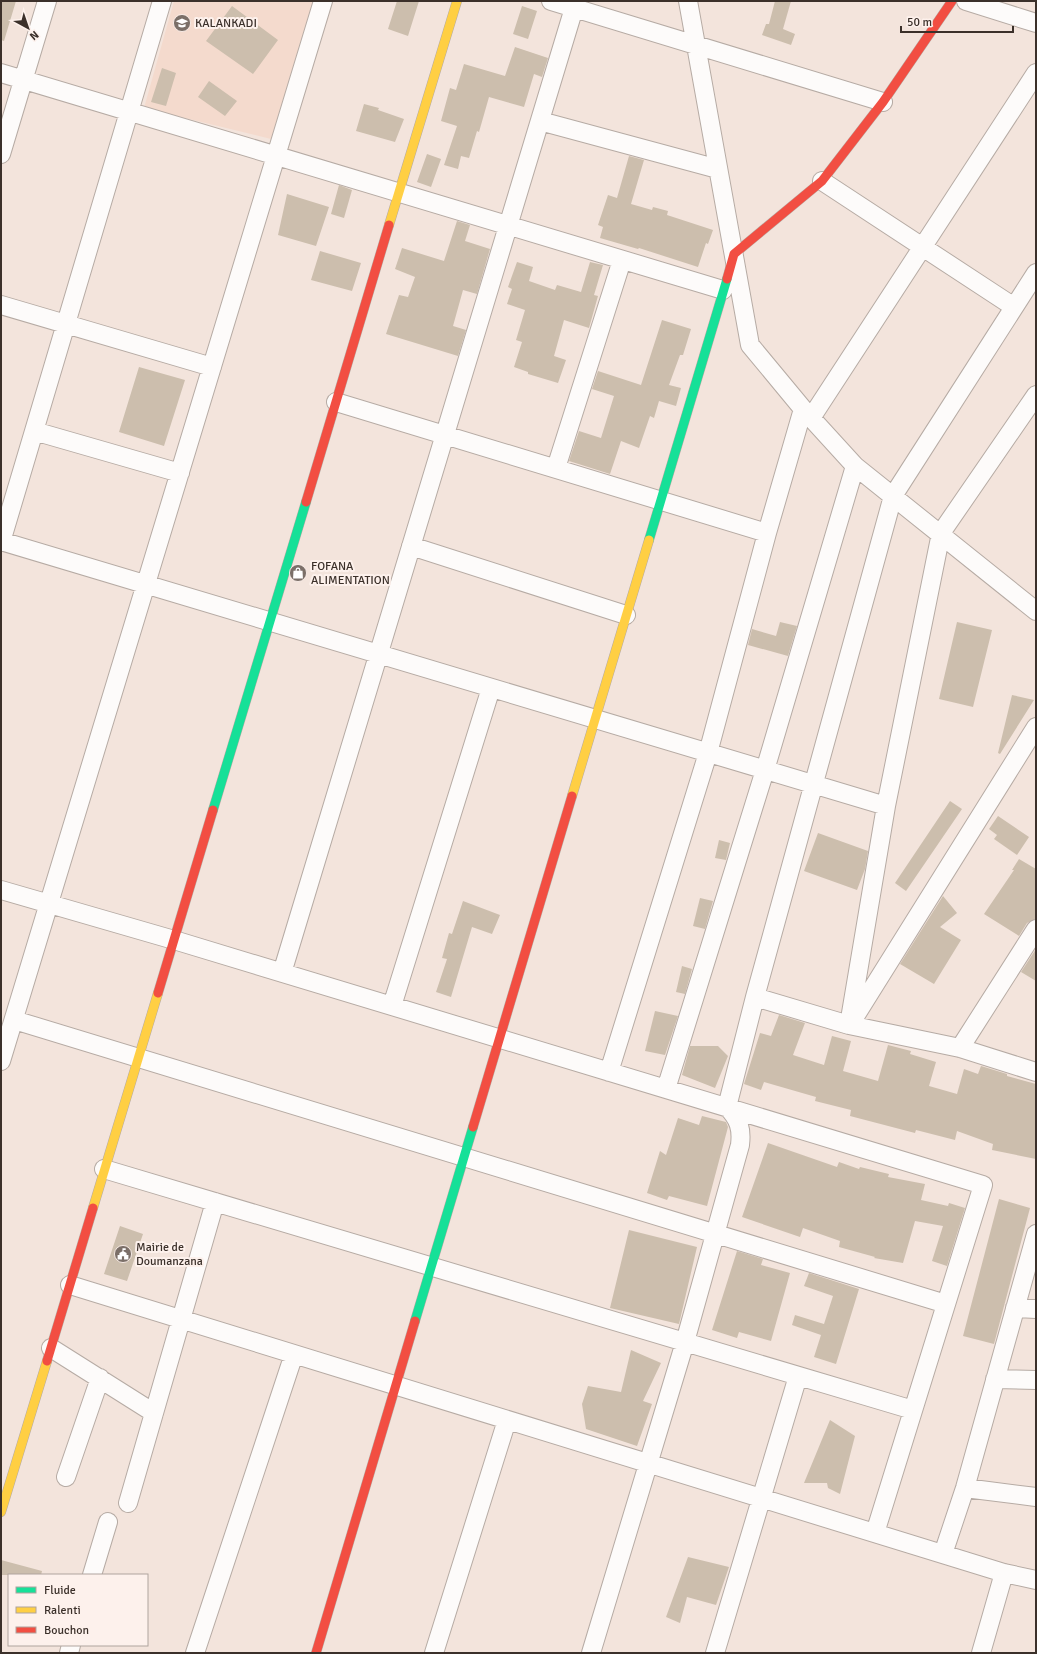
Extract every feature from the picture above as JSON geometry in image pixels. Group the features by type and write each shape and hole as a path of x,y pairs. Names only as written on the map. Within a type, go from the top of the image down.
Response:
{"street":[{"path":"1,154 47,1"},
{"path":"162,1 1,541 886,806"},
{"path":"1,1061 323,1"},
{"path":"1,1512 457,1"},
{"path":"551,1 884,102"},
{"path":"688,1 750,345 807,414 855,466 941,533 1036,611"},
{"path":"316,1653 734,254 822,181 884,102 952,1"},
{"path":"966,1 1001,6 1036,23"},
{"path":"282,973 574,8"},
{"path":"1,73 723,290"},
{"path":"609,1072 708,753 767,532 807,414 923,247 1036,73"},
{"path":"540,121 718,169"},
{"path":"822,181 1014,307"},
{"path":"556,468 622,260"},
{"path":"727,1107 813,784 893,496 1036,273"},
{"path":"1,305 212,367"},
{"path":"850,1025 886,806 941,533 1035,401"},
{"path":"336,402 767,532"},
{"path":"34,431 180,473"},
{"path":"666,1089 765,770 855,466"},
{"path":"411,546 626,615"},
{"path":"392,1006 491,688"},
{"path":"850,1025 1036,727"},
{"path":"1,890 174,940 983,1185 875,1533"},
{"path":"960,1048 1036,928"},
{"path":"755,998 850,1025 960,1048 1036,1072"},
{"path":"14,1020 946,1304"},
{"path":"591,1653 685,1342 740,1145 742,1131 734,1114 727,1107"},
{"path":"104,1170 913,1410"},
{"path":"128,1503 215,1202"},
{"path":"943,1554 965,1488 1036,1234"},
{"path":"70,1285 1004,1573 1036,1580"},
{"path":"1015,1308 1036,1309"},
{"path":"51,1348 154,1413"},
{"path":"195,1653 294,1354"},
{"path":"715,1653 798,1376"},
{"path":"66,1477 100,1378"},
{"path":"995,1379 1036,1380"},
{"path":"434,1653 507,1420"},
{"path":"965,1488 1036,1497"},
{"path":"92,1574 108,1522"},
{"path":"981,1653 1004,1573"}],"shaded area":[{"path":"174,1 313,1 271,139 144,108"}],"building":[{"path":"1,1 16,1 4,41 1,40"},
{"path":"397,1 419,1 408,36 388,29"},
{"path":"775,1 791,1 783,29 795,34 791,45 762,35 766,24 769,24"},
{"path":"232,6 278,40 253,74 206,41"},
{"path":"522,6 537,11 528,39 513,34"},
{"path":"515,47 548,58 542,77 534,74 524,107 489,97 479,132 477,131 469,158 461,156 458,169 444,165 457,126 441,121 450,88 456,90 464,64 505,76"},
{"path":"162,68 176,73 166,106 151,102"},
{"path":"209,81 237,101 225,116 198,97"},
{"path":"364,104 379,108 378,110 404,119 395,142 356,131"},
{"path":"427,154 441,159 431,187 417,182"},
{"path":"629,156 644,160 631,204 652,210 653,207 668,211 667,215 713,230 708,244 706,243 698,267 639,248 638,249 600,238 603,227 598,225 608,195 617,198"},
{"path":"339,185 352,190 344,218 331,214"},
{"path":"287,194 329,207 316,246 278,235"},
{"path":"457,221 470,225 465,241 490,249 477,294 463,290 453,326 466,330 458,356 386,334 399,295 408,297 415,277 395,269 402,248 444,261"},
{"path":"320,251 361,263 352,291 311,280"},
{"path":"517,262 533,267 529,281 555,290 557,285 581,292 590,262 603,265 594,295 598,296 589,328 564,320 554,356 566,360 558,383 528,374 528,372 514,367 522,342 516,340 525,310 507,304 512,289 508,287"},
{"path":"662,320 691,329 683,355 680,355 669,385 681,388 676,406 659,401 654,418 650,416 639,448 621,441 610,474 569,461 579,431 601,438 614,396 592,389 598,371 641,385"},
{"path":"139,367 185,380 164,446 119,432"},
{"path":"780,622 797,626 788,656 748,645 752,629 776,636"},
{"path":"957,622 992,630 973,707 939,699"},
{"path":"1012,695 1034,700 1000,754 998,753"},
{"path":"950,801 962,809 906,891 895,883"},
{"path":"998,816 1029,837 1017,855 994,839 997,835 989,829"},
{"path":"818,833 868,851 865,869 857,890 804,871"},
{"path":"719,840 730,843 726,860 715,858"},
{"path":"1019,859 1036,869 1036,919 1027,923 1019,936 984,914 1014,870 1012,870"},
{"path":"943,896 957,913 940,927 961,940 934,984 900,964"},
{"path":"700,898 713,901 705,929 693,926"},
{"path":"463,901 500,915 492,934 472,927 451,997 436,992 447,959 442,958 449,933 452,934"},
{"path":"1036,949 1036,981 1021,972"},
{"path":"682,966 692,969 685,994 676,992"},
{"path":"655,1011 678,1016 665,1055 645,1051"},
{"path":"779,1015 805,1023 793,1055 824,1065 832,1036 851,1041 843,1071 878,1081 888,1045 911,1051 910,1054 936,1062 929,1086 957,1094 964,1069 978,1074 981,1066 1007,1074 1007,1076 1036,1084 1036,1159 992,1150 993,1144 957,1131 955,1140 916,1130 915,1133 850,1116 851,1110 815,1101 816,1097 764,1082 761,1090 744,1084 760,1033 771,1036"},
{"path":"690,1046 718,1046 728,1056 715,1088 682,1075"},
{"path":"702,1116 726,1122 728,1127 707,1206 669,1196 667,1200 647,1193 660,1151 666,1155 678,1118 699,1125"},
{"path":"768,1143 837,1167 839,1162 859,1169 860,1167 889,1174 888,1177 925,1184 921,1200 948,1206 949,1203 965,1208 947,1266 932,1261 943,1226 915,1221 903,1263 874,1258 875,1257 839,1247 840,1241 803,1228 800,1237 742,1217"},
{"path":"999,1199 1030,1208 994,1344 963,1336"},
{"name":"Mairie de Doumanzana","path":"120,1226 143,1234 127,1281 104,1274"},
{"path":"629,1230 697,1247 679,1324 610,1308"},
{"path":"737,1251 763,1259 761,1265 790,1273 771,1341 739,1332 737,1338 712,1330"},
{"path":"809,1273 859,1289 836,1364 814,1357 821,1335 792,1325 795,1315 824,1324 833,1296 804,1286"},
{"path":"631,1350 661,1363 643,1401 652,1404 637,1446 586,1429 582,1404 588,1386 621,1392"},
{"path":"830,1420 855,1436 840,1494 828,1488 827,1483 804,1483"},
{"path":"688,1557 729,1567 716,1605 687,1597 680,1623 666,1617"},
{"path":"1,1560 42,1571 41,1574 1,1575"}],"traffic: fast":[{"path":"649,540 727,279"},
{"path":"213,810 306,502"},
{"path":"415,1321 473,1127"}],"traffic: slow":[{"path":"389,225 457,1"},
{"path":"572,796 649,540"},
{"path":"93,1208 158,993"},
{"path":"1,1512 47,1361"}],"traffic: jam":[{"path":"727,279 734,254 822,181 883,102 952,1"},
{"path":"306,502 389,225"},
{"path":"473,1127 572,796"},
{"path":"158,993 213,810"},
{"path":"47,1361 93,1208"},
{"path":"316,1653 415,1321"}],"place":[{"name":"KALANKADI","path":"182,23"},
{"name":"FOFANA ALIMENTATION","path":"298,573"},
{"name":"Mairie de Doumanzana","path":"123,1254"}]}
